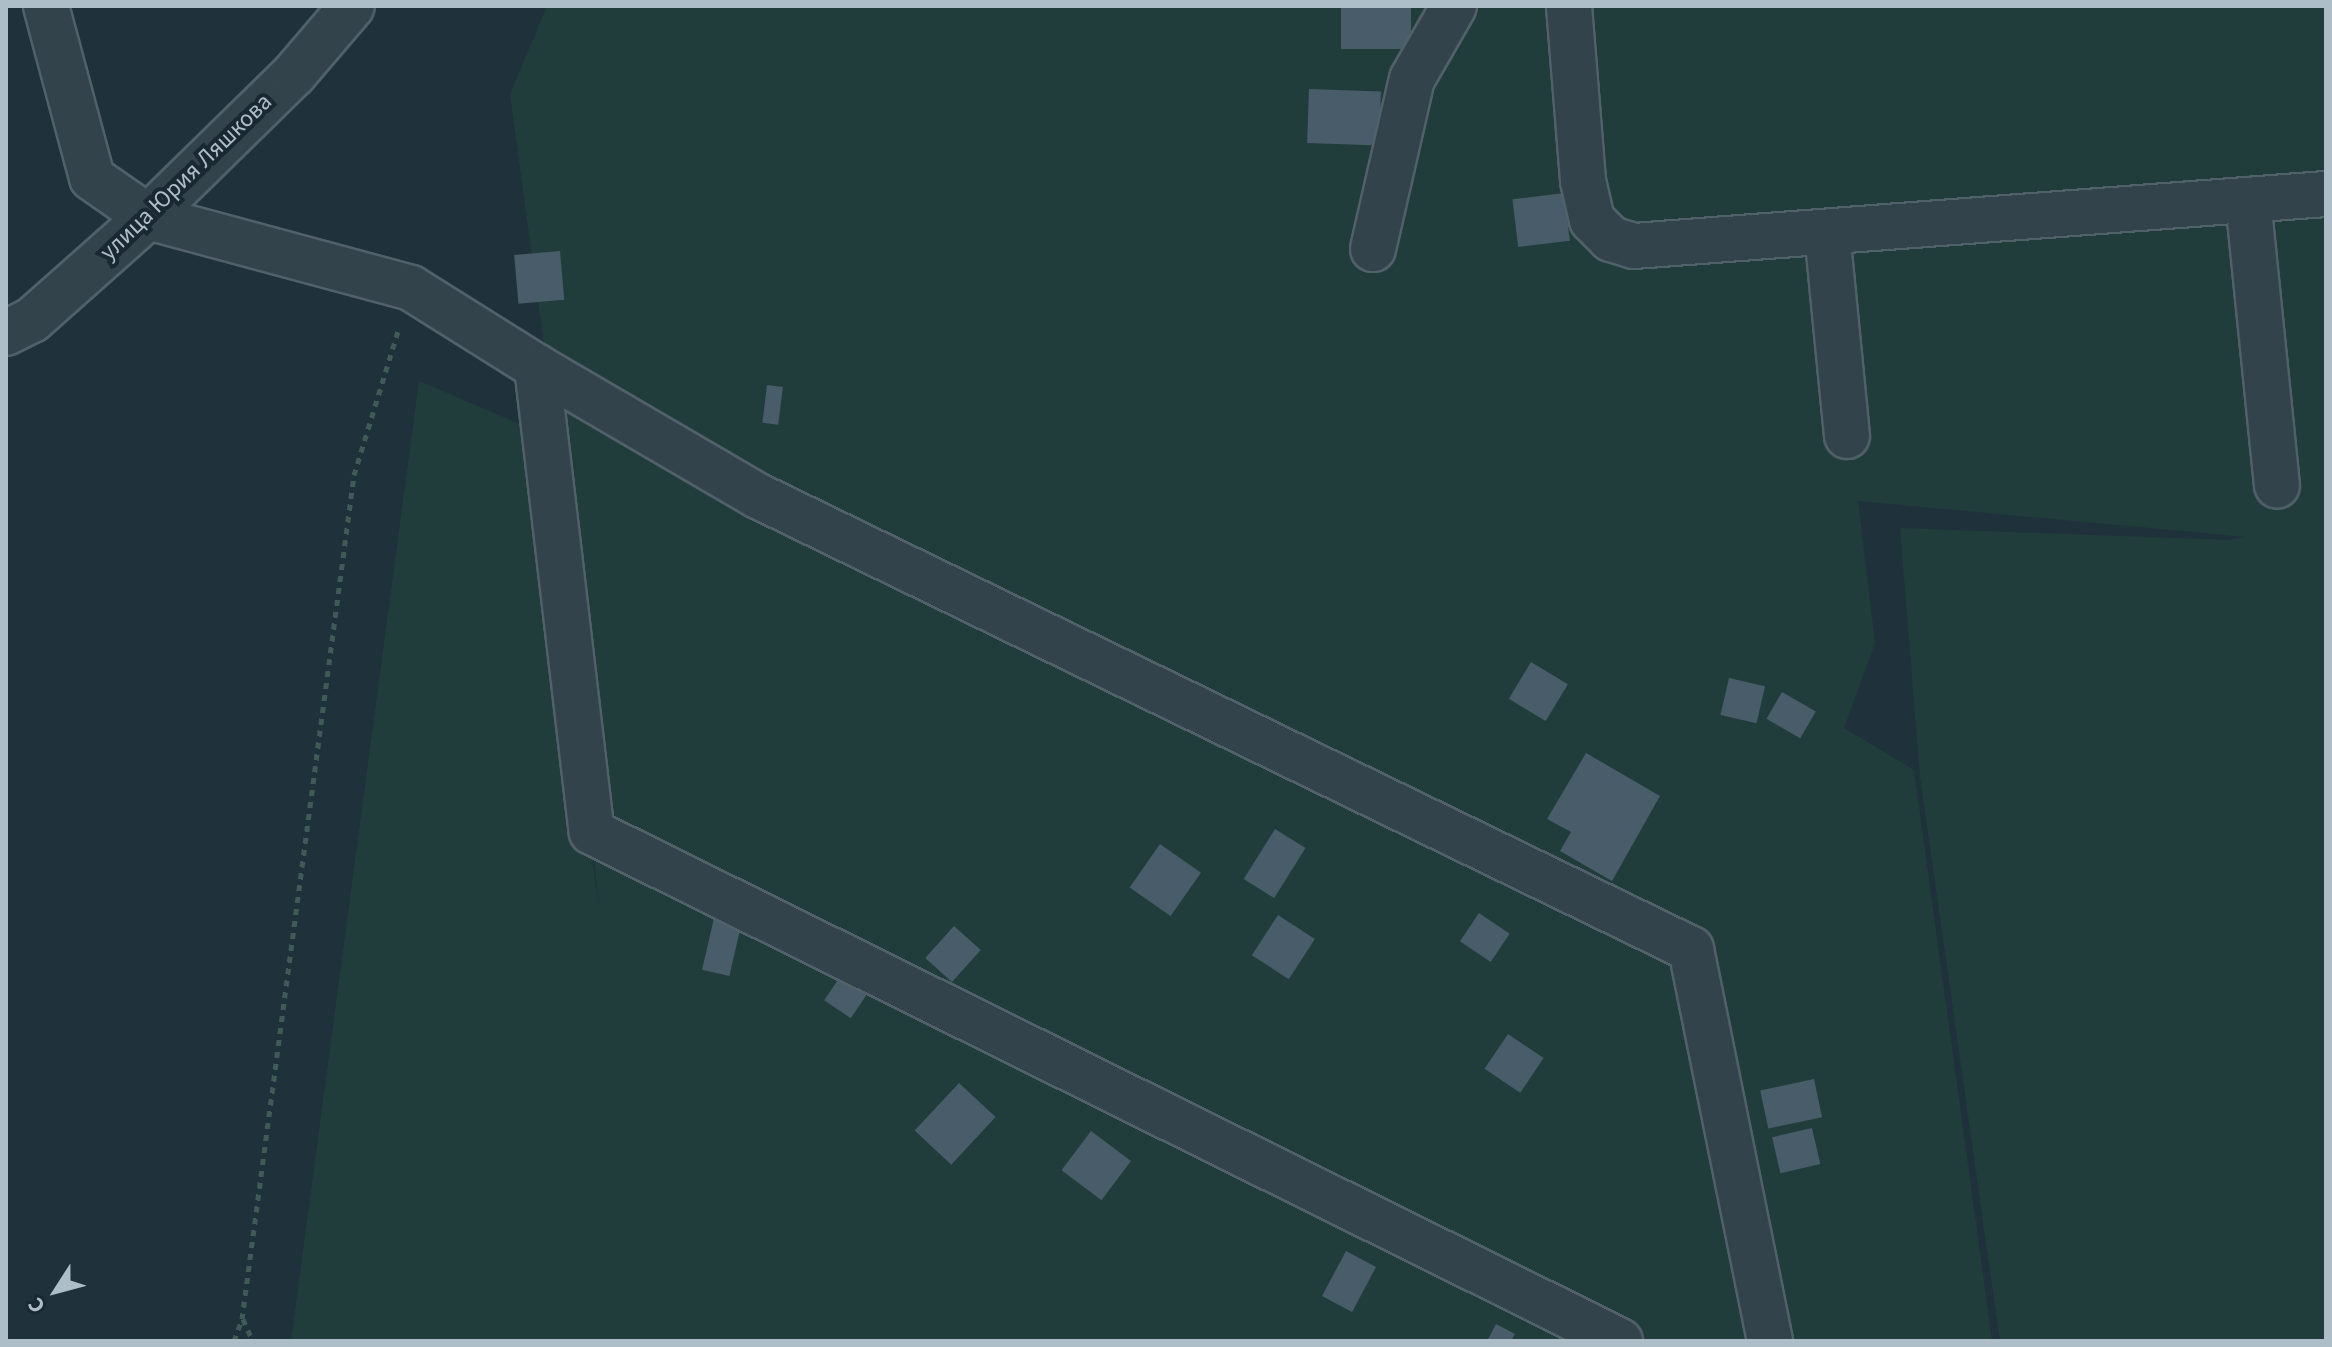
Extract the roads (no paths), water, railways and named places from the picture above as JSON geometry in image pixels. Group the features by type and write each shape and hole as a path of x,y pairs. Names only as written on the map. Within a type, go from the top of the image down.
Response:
{"street":[{"path":"46,6 92,178 148,217 411,288 537,367 758,496 1691,949 1770,1341"},
{"name":"улица Юрия Ляшкова","path":"6,333 32,320 148,217 294,74 352,6"},
{"path":"1373,249 1412,79 1454,6"},
{"path":"1569,6 1583,181 1592,220 1611,239 1634,246 2326,194"},
{"path":"2248,200 2277,486"},
{"path":"1827,232 1847,436"},
{"path":"537,367 592,832 1620,1341"}]}
